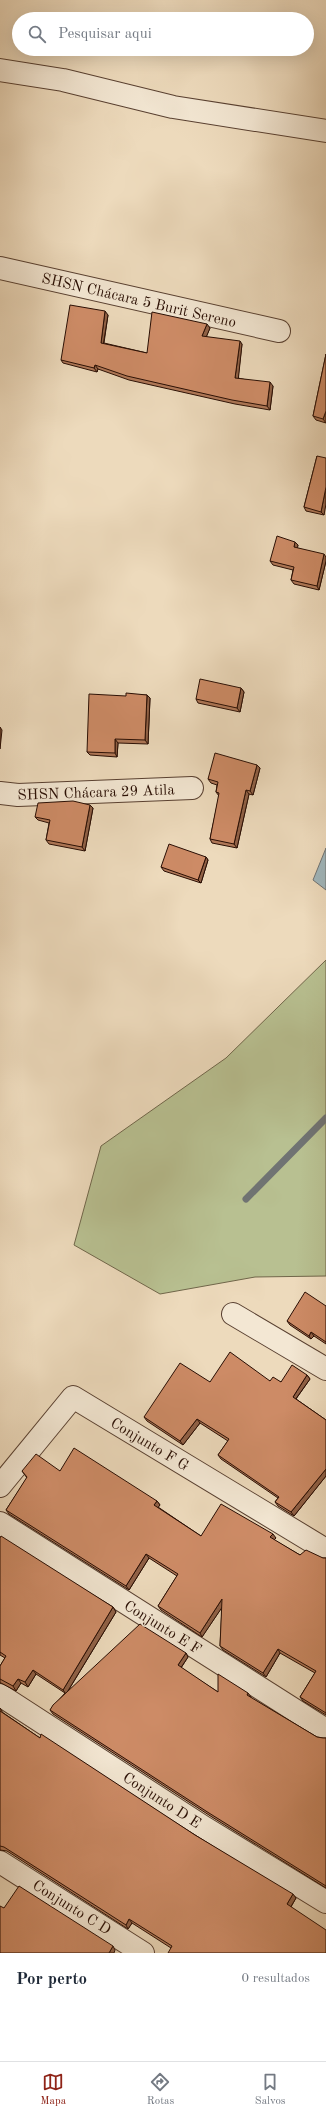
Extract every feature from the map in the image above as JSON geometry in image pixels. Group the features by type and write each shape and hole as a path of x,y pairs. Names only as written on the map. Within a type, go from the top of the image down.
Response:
{"street":[{"path":"0,70 63,80 173,107 326,131"},
{"name":"SHSN Chácara 5 Burit Sereno","path":"0,268 278,331"},
{"name":"SHSN Chácara 29 Atila","path":"0,794 18,795 192,788"},
{"path":"233,1314 326,1369"},
{"name":"Conjunto F G","path":"0,1486 73,1397 326,1550"},
{"name":"Conjunto E F","path":"0,1523 326,1730"},
{"name":"Conjunto D E","path":"0,1695 205,1828 326,1902"},
{"name":"Conjunto C D","path":"0,1862 143,1953"}],"green space":[{"path":"326,960 326,1276 255,1277 160,1294 74,1245 101,1146 226,1058"}],"water":[{"path":"326,848 326,890 313,880"}],"building":[{"path":"70,305 105,311 101,343 147,353 152,312 207,324 202,336 240,341 235,378 270,382 267,406 232,400 127,376 95,365 94,368 61,360"},
{"path":"326,354 326,411 323,419 313,416"},
{"path":"317,456 326,458 326,487 321,512 304,507"},
{"path":"277,536 295,542 294,547 324,554 317,586 291,580 294,567 270,561"},
{"path":"200,679 241,688 237,708 196,699"},
{"path":"126,693 147,695 145,740 115,739 115,753 87,752 89,694 126,696"},
{"path":"215,753 257,765 250,791 246,790 234,844 210,839 219,793 216,792 218,782 208,779"},
{"path":"73,801 90,805 82,847 46,840 50,820 35,817 38,803"},
{"path":"169,844 206,857 198,880 161,867"},
{"path":"305,1292 326,1306 326,1342 311,1332 309,1336 287,1321"},
{"path":"230,1352 270,1381 273,1377 281,1382 292,1365 307,1375 293,1397 326,1420 326,1469 291,1512 275,1502 279,1497 218,1455 229,1439 197,1419 180,1441 144,1417 180,1363 210,1382"},
{"path":"74,1448 157,1501 154,1505 201,1536 221,1504 273,1534 270,1537 300,1555 306,1550 326,1558 326,1713 300,1697 316,1671 278,1649 263,1673 220,1646 222,1599 200,1633 158,1606 178,1574 146,1554 126,1586 6,1510 27,1477 22,1471 36,1454 60,1471"},
{"path":"1,1536 113,1607 63,1690 33,1670 25,1682 18,1679 13,1686 0,1679 0,1666 6,1656 0,1652"},
{"path":"140,1624 186,1653 178,1665 218,1692 218,1674 248,1693 247,1695 317,1737 326,1738 326,1886 209,1813 50,1710 53,1705"},
{"path":"0,1711 40,1738 41,1734 195,1835 293,1894 287,1904 326,1930 326,1953 168,1953 172,1946 129,1919 126,1925 4,1847 0,1846"},
{"path":"19,1886 113,1946 109,1953 0,1953 0,1906 4,1908"}],"waterway":[{"path":"246,1199 326,1118"}]}
